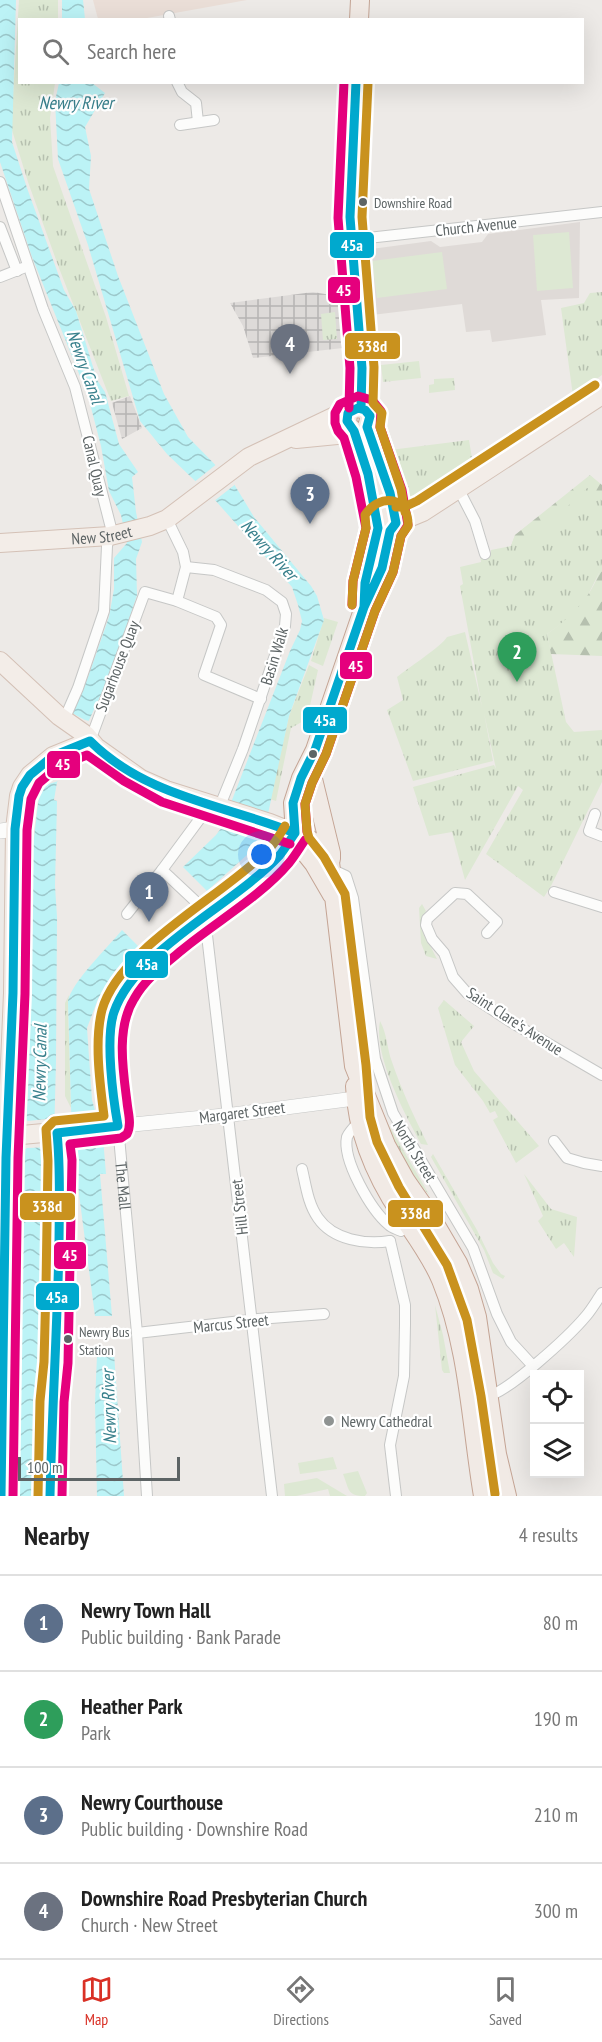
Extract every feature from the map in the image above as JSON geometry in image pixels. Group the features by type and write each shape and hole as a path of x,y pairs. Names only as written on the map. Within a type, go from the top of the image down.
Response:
{"highway":[{"path":"359,18 360,0"},
{"path":"328,869 298,844 293,803 301,778 315,750 364,607 382,568 387,522 368,474 356,422 362,368 351,240 350,187 356,125 356,84"},
{"path":"295,830 306,813 314,779 315,750"},
{"path":"314,779 331,853 328,869 354,1066 361,1097 406,1181 431,1217 458,1263 469,1289 477,1317 497,1454 507,1496"},
{"path":"361,1097 359,1122 376,1170 406,1229 432,1262 442,1282 455,1323 469,1398 483,1496"}],"main road":[{"path":"387,522 406,519 423,512 602,395"},
{"name":"New Street","path":"0,543 125,533 167,519 249,458 282,440 337,435 356,422"},
{"path":"0,661 65,724 141,779 218,808 295,830"},
{"path":"2,1496 13,993 8,830 22,787 61,741 65,724"},
{"path":"46,760 85,740"},
{"name":"The Mall","path":"111,1127 111,1028 122,994 144,969 205,913 279,856 295,830"},
{"path":"10,1136 111,1127"}],"street":[{"path":"178,84 182,92 196,103 198,122"},
{"path":"180,125 214,120"},
{"name":"Canal Quay","path":"0,182 43,309 75,387 110,521 125,533 106,546 104,611 65,724"},
{"name":"Church Avenue","path":"351,240 602,212"},
{"path":"0,227 17,270"},
{"path":"0,277 29,267"},
{"path":"459,490 475,521 485,554"},
{"path":"167,519 183,552 186,567 177,601 216,617 221,626 204,675 261,699"},
{"name":"Basin Walk","path":"127,914 162,870 218,808 243,749 285,626 286,614 282,602 266,590 214,570 186,567"},
{"name":"Sugarhouse Quay","path":"85,740 145,592 177,601"},
{"path":"596,814 589,831 602,836"},
{"name":"North Street","path":"328,869 345,876 353,898 375,1059 393,1113 473,1248 497,1314 511,1342 534,1365"},
{"path":"162,870 205,913"},
{"path":"554,892 602,907"},
{"name":"Saint Clare's Avenue","path":"487,933 497,922 467,894 455,893 427,919 426,925 432,939 444,953 453,977 467,993 511,1022 602,1075"},
{"name":"Hill Street","path":"205,913 272,1496"},
{"name":"Margaret Street","path":"111,1127 229,1115 361,1097"},
{"name":"The Mall","path":"111,1127 138,1333 147,1496"},
{"path":"554,1141 567,1158 602,1166"},
{"path":"302,1169 308,1196 317,1217 325,1227 338,1235 357,1241 390,1241 406,1229 431,1217"},
{"path":"390,1241 405,1305 404,1376 390,1444 396,1496"},
{"path":"469,1398 489,1397 534,1365 587,1316 602,1293"},
{"name":"Marcus Street","path":"138,1333 324,1314"}],"shaded area":[{"path":"93,0 247,0 147,18 98,18"},
{"path":"580,222 579,298 541,300 546,335 492,342 490,330 466,332 462,304 372,315 364,250 431,241 440,247 482,242 488,234"},
{"path":"313,292 337,296 343,348 253,358 243,326 230,303"},
{"path":"130,396 142,428 122,439 112,403"}],"green space":[{"path":"19,0 58,0 58,18 18,18 18,84 55,84 50,118 53,166 106,317 129,396 111,401 59,268 11,127"},
{"path":"569,232 573,288 537,291 533,235"},
{"path":"442,252 447,289 377,298 372,261"},
{"path":"602,292 602,375 573,396 561,308 584,303 590,293"},
{"path":"335,312 337,339 323,340 321,314"},
{"path":"419,361 421,378 383,382 381,365"},
{"path":"454,378 455,390 429,393 429,385 434,384 434,379"},
{"path":"469,440 473,464 444,484 421,496 409,496 404,492 392,463 390,450"},
{"path":"590,475 602,485 602,501 595,492 587,488 531,541 511,546 515,535"},
{"path":"591,476 602,488 602,567 585,601 568,619 547,634 566,722 574,732 602,730 602,782 544,897 486,854 523,790 518,786 465,880 452,832 429,836 413,787 494,765 496,769 484,713 493,761 413,781 387,710 403,700 397,677 447,637 465,632 482,707 460,586 463,584 460,567 481,562 480,555 491,553 491,550 511,546 515,535"},
{"path":"602,563 602,656 551,654 547,634 574,612 588,595"},
{"path":"324,618 338,622 323,666 311,661"},
{"path":"309,665 318,670 307,719 291,728 276,801 270,799 289,716"},
{"path":"422,904 426,911 422,918 422,930 437,959 426,956 421,943 419,908"},
{"path":"69,995 71,1108 65,1096 65,1003"},
{"path":"444,1000 474,1026 461,1042 474,1071 539,1146 516,1163 493,1120 498,1117 495,1111 490,1113 455,1065 438,1008"},
{"path":"380,1021 400,1083 428,1145 421,1144 392,1084 381,1050"},
{"path":"384,1117 430,1196 404,1158"},
{"path":"433,1154 477,1230 493,1263 505,1276 503,1279 493,1273 484,1250 431,1157"},
{"path":"524,1174 551,1209 577,1217 574,1257 564,1243 556,1249 538,1221 543,1216"},
{"path":"435,1305 450,1373 444,1373 442,1370"},
{"path":"333,1457 337,1469 300,1474 298,1463"},
{"path":"358,1471 367,1493 365,1496 352,1493 343,1474"},
{"path":"317,1478 347,1496 330,1496 328,1489 285,1496 284,1484"}],"water":[{"name":"Newry Canal","path":"0,0 16,0 12,142 64,290 76,311 97,380 105,392 119,444 138,472 132,477 142,542 136,559 137,595 112,671 62,778 57,782 54,800 57,801 56,1061 45,1496 16,1496 24,1152 28,1091 32,854 40,788 88,677 109,617 114,589 114,558 127,543 121,515 109,491 101,446 88,396 32,257 0,162"},
{"path":"62,0 83,0 85,18 62,18"},
{"name":"Newry River","path":"59,84 93,84 105,93 85,127 91,156 89,189 118,276 164,394 188,437 234,484 254,517 311,586 317,596 324,620 289,716 265,828 248,854 207,891 183,867 216,835 228,819 232,800 302,621 292,587 215,500 167,454 140,421 88,245 58,159 55,101"},
{"path":"122,930 144,952 104,989 87,1028 92,1100 103,1138 106,1174 100,1174 112,1316 95,1316 74,1156 70,1142 72,1140 68,1001 83,975"},
{"name":"Newry River","path":"114,1353 124,1496 97,1496 95,1403 97,1355"}],"pier":[{"path":"218,463 237,483 213,502 193,483"},
{"path":"72,713 93,722 65,779 39,787 39,782"},
{"path":"24,1118 28,1121 55,1118 55,1147 27,1148 23,1151"}],"transit line":[{"name":"45","path":"344,84 338,218 350,368 349,408"},
{"name":"45a","path":"356,84 350,217 362,368 361,408"},
{"name":"338d","path":"368,84 362,217 374,367 373,403 382,413 380,427 401,489 405,512"},
{"name":"338d","path":"396,507 404,507 417,501 595,385"},
{"name":"45","path":"307,832 305,804 326,754 375,611 393,572 401,536 408,525 402,490 380,427 381,411 372,400 358,396 340,404 335,413 335,423 344,438 356,477 366,528 353,581 352,605"},
{"name":"45a","path":"358,408 365,410 370,416 367,427 390,493 396,523 390,531 382,568 364,607 365,583 378,528 368,474 354,431 347,421 348,413 358,408"},
{"name":"338d","path":"352,605 353,581 366,528 365,515 378,503 392,501 404,509 408,526 401,536 393,572 375,611 326,754 305,804 307,831 309,838 324,857 345,894 366,1065 370,1117 377,1142 399,1187 447,1265 467,1320 495,1494"},
{"name":"45a","path":"295,833 293,803 301,778 315,750 364,607"},
{"name":"45a","path":"1,1496 6,1158 13,993 15,829 22,787 30,775 53,756 90,741 112,760 161,787 187,798 295,833"},
{"name":"45","path":"13,1496 18,1158 25,994 27,830 31,799 39,783 59,766 87,755 124,781 162,802 290,844"},
{"name":"338d","path":"38,1496 46,1286 48,1161 46,1129 54,1121 104,1116 98,1063 98,1035 102,1010 112,987 129,965 151,944 250,867 276,841 285,826"},
{"name":"45a","path":"50,1496 59,1248 57,1133 118,1126 112,1084 110,1037 114,1012 125,989 142,968 164,948 260,874 279,856 295,833"},
{"name":"45","path":"62,1496 64,1402 68,1363 72,1160 70,1144 121,1138 127,1134 129,1122 122,1049 128,1010 134,999 162,966 252,898 278,875 305,840"}],"place":[{"name":"Downshire Road","path":"363,202"},
{"name":"Downshire Road Presbyterian Church","path":"290,374"},
{"name":"Newry Courthouse","path":"310,524"},
{"name":"Heather Park","path":"517,682"},
{"name":"Newry Town Hall","path":"149,922"},
{"name":"Newry Bus Station","path":"68,1339"},
{"name":"Newry Cathedral","path":"329,1421"}]}
